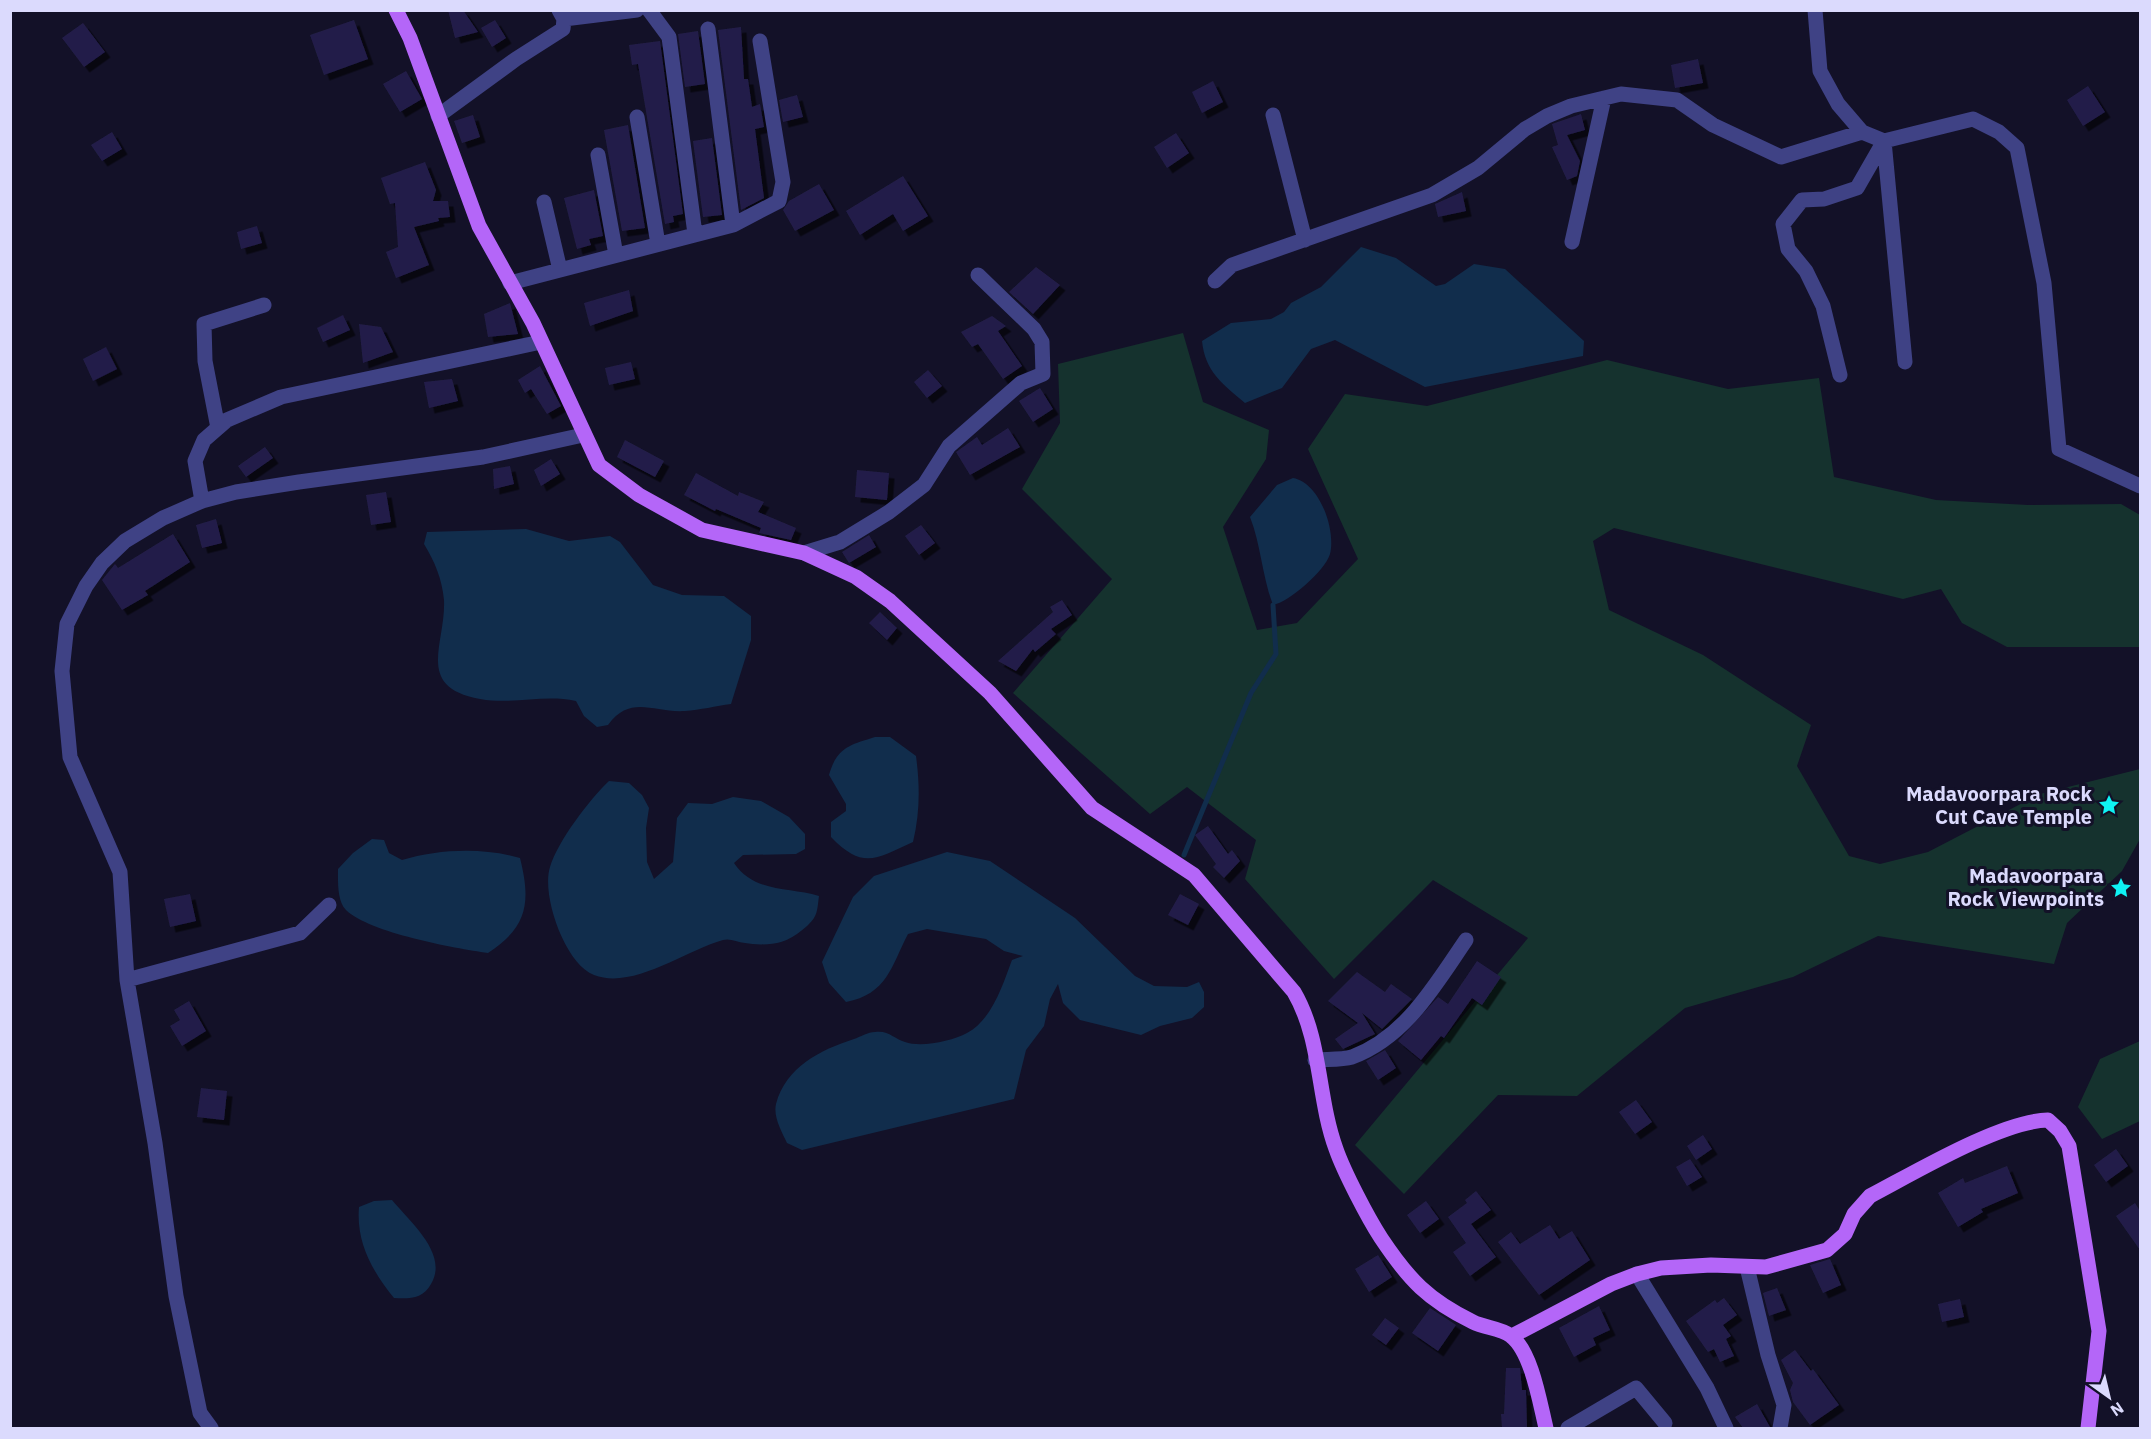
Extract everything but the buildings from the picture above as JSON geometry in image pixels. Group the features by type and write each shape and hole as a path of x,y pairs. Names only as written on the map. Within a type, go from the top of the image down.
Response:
{"main road":[{"path":"396,10 410,38 479,226 541,342 599,465 639,495 702,530 804,553 856,577 890,601 990,693 1092,808 1194,875 1294,992 1305,1010 1314,1041 1315,1059 1335,1149 1380,1236 1415,1285 1444,1308 1485,1328 1502,1330 1512,1336 1523,1350 1546,1428"},
{"path":"1512,1336 1611,1284 1637,1274 1661,1268 1710,1265 1766,1267 1791,1262 1827,1250 1845,1234 1854,1214 1870,1196 1999,1132 2034,1120 2048,1120 2060,1131 2069,1146 2099,1331 2088,1428"}],"street":[{"path":"438,116 516,59 563,29 562,15 637,10"},
{"path":"649,10 669,37 695,234"},
{"path":"1815,10 1820,71 1838,104 1862,132 1884,141 1973,119 1999,132 2017,148 2044,283 2059,450 2140,486"},
{"path":"708,29 733,225"},
{"path":"510,283 733,225 778,201 783,182 760,41"},
{"path":"1215,281 1221,272 1232,265 1432,195 1478,168 1525,129 1547,116 1571,106 1622,94 1677,100 1713,124 1781,157 1862,132"},
{"path":"1572,242 1605,98"},
{"path":"1272,115 1305,240"},
{"path":"637,117 658,244"},
{"path":"1884,141 1905,362"},
{"path":"1840,375 1823,306 1806,271 1788,249 1783,224 1802,200 1824,199 1857,188 1884,141"},
{"path":"598,155 616,255"},
{"path":"544,202 560,270"},
{"path":"804,553 840,542 889,512 924,485 949,446 1021,383 1043,374 1042,342 1034,329 978,275"},
{"path":"218,428 205,361 204,324 264,305"},
{"path":"202,501 195,460 204,440 227,420 280,397 541,342"},
{"path":"211,1428 200,1413 176,1296 127,980 120,872 70,757 62,671 67,624 86,586 102,563 125,541 164,518 202,501 236,492 299,482 483,457 583,435"},
{"path":"127,980 300,933 329,905"},
{"path":"1315,1059 1350,1057 1384,1040 1416,1012 1466,940"},
{"path":"1747,1267 1768,1355 1784,1405 1780,1428"},
{"path":"1637,1274 1707,1388 1726,1428"},
{"path":"1568,1428 1636,1388 1665,1423"}],"green space":[{"path":"1183,333 1203,402 1269,430 1266,459 1223,527 1257,630 1297,623 1358,559 1308,449 1345,394 1427,406 1607,360 1728,389 1819,378 1834,477 1936,500 2028,505 2121,504 2140,515 2140,647 2007,647 1962,623 1941,589 1903,599 1614,528 1593,541 1609,610 1703,655 1811,725 1797,766 1849,856 1880,864 1928,852 2040,794 2140,769 2140,839 2122,871 2067,923 2054,964 1878,936 1793,977 1685,1008 1577,1096 1498,1095 1404,1194 1355,1145 1528,938 1433,880 1334,979 1245,879 1256,840 1187,787 1150,814 1013,693 1112,579 1022,489 1060,423 1058,364"},
{"path":"2140,1041 2140,1121 2102,1139 2078,1107 2100,1059"}],"water":[{"path":"1361,247 1396,258 1436,286 1445,284 1474,264 1505,269 1584,341 1583,356 1425,387 1335,340 1311,349 1282,388 1245,403 1211,369 1202,341 1231,323 1271,319 1284,312 1291,303 1321,287"},
{"path":"1293,478 1303,482 1311,489 1324,509 1331,533 1330,554 1321,569 1306,585 1280,603 1273,605 1250,517 1277,485"},
{"path":"526,529 569,541 610,536 620,542 653,585 682,595 724,596 751,616 751,640 731,704 685,711 634,707 625,710 608,725 597,727 584,716 576,701 552,699 493,701 460,693 447,685 440,674 438,662 443,592 437,571 424,544 427,532"},
{"path":"875,737 890,737 916,756 919,799 917,821 913,842 879,857 861,858 842,847 831,837 831,822 846,811 846,804 829,775 836,758 846,748"},
{"path":"609,781 629,783 642,795 649,808 646,828 647,862 654,879 673,862 677,818 688,803 712,804 733,797 761,801 789,817 805,834 805,849 796,854 743,855 734,863 742,873 762,884 819,896 814,918 799,932 781,942 758,944 723,940 658,967 625,977 609,978 594,975 583,968 565,943 558,927 552,911 548,879 554,857 567,833 592,799"},
{"path":"372,839 384,840 389,853 402,860 416,856 461,851 491,852 520,858 525,901 519,923 501,943 488,953 413,938 374,926 358,918 343,906 339,891 338,869 353,853"},
{"path":"947,852 990,861 1075,918 1135,976 1154,986 1187,987 1199,982 1204,992 1204,1007 1192,1018 1160,1026 1141,1035 1080,1020 1063,1003 1058,984 1050,999 1044,1026 1026,1050 1014,1099 802,1150 787,1143 777,1119 776,1104 788,1080 806,1062 829,1049 872,1032 888,1033 901,1041 912,1044 945,1041 967,1033 976,1027 990,1011 1012,960 1023,956 1004,951 986,939 927,929 908,934 892,968 871,993 846,1002 829,983 822,962 853,897 874,876"},
{"path":"392,1200 425,1239 435,1261 435,1273 431,1284 424,1293 415,1297 394,1298 372,1267 360,1232 359,1207 374,1201"}],"waterway":[{"path":"1184,855 1251,693 1276,654 1273,605"}],"place":[{"name":"Madavoorpara Rock Cut Cave Temple","path":"2109,805"},
{"name":"Madavoorpara Rock Viewpoints","path":"2121,888"}]}
